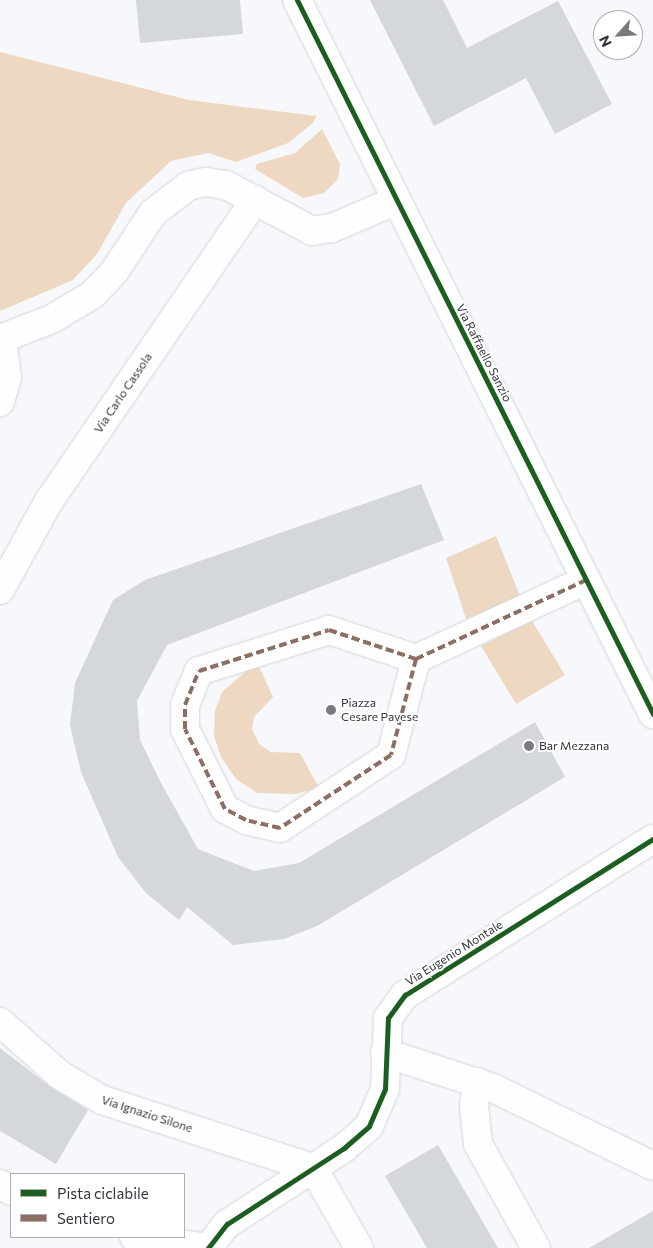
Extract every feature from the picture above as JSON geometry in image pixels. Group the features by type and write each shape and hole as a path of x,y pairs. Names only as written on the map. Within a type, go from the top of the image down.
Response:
{"street":[{"name":"Via Raffaello Sanzio","path":"297,0 395,201 653,714"},
{"path":"0,402 7,378 1,338 52,320 92,295 114,272 153,213 181,190 216,182 255,200 312,231 332,228 395,201"},
{"name":"Via Carlo Cassola","path":"0,590 49,501 255,200"},
{"path":"416,659 391,755 280,828 246,820 225,809 185,729 184,705 199,671 330,630 416,659 586,580"},
{"name":"Via Eugenio Montale","path":"208,1248 227,1224 353,1141 374,1118 384,1089 388,1018 406,995 653,839"},
{"name":"Via Ignazio Silone","path":"0,1022 60,1075 102,1100 313,1168"},
{"path":"386,1053 477,1082 653,1166"},
{"path":"477,1082 474,1112 478,1144 536,1248"},
{"path":"313,1168 359,1248"},
{"path":"141,1238 208,1248"}],"shaded area":[{"path":"0,52 189,100 317,116 312,124 288,143 236,162 208,153 171,161 126,203 97,254 73,280 0,311"},
{"path":"322,129 340,164 338,179 324,193 303,198 255,169 257,164 295,153"},
{"path":"496,536 520,596 466,619 446,558"},
{"path":"532,621 565,675 516,704 481,646"},
{"path":"257,662 273,697 254,717 252,729 259,744 271,752 300,753 319,788 295,794 257,793 236,779 221,757 214,736 215,711 222,692"}],"building":[{"path":"136,0 240,0 243,34 140,43"},
{"path":"370,0 443,0 467,48 558,1 612,104 555,134 526,78 434,126"},
{"path":"421,484 444,540 167,645 137,701 140,740 161,783 198,849 254,871 299,863 535,722 565,777 317,926 284,939 233,945 187,907 179,920 146,893 118,857 81,772 70,725 75,683 113,600 145,580"},
{"path":"0,1048 52,1088 88,1110 56,1164 0,1131"},
{"path":"438,1145 498,1248 427,1248 385,1176"},
{"path":"653,1211 653,1248 589,1248"}],"marked path":[{"path":"416,659 391,755 280,828 246,820 225,809 185,729 185,705 199,671 329,630 416,659 586,580"}],"cycle path":[{"path":"297,0 653,714"},
{"path":"208,1248 227,1224 344,1148 369,1126 385,1089 388,1018 405,995 653,839"}],"place":[{"name":"Piazza Cesare Pavese","path":"331,710"},
{"name":"Bar Mezzana","path":"529,746"}]}
